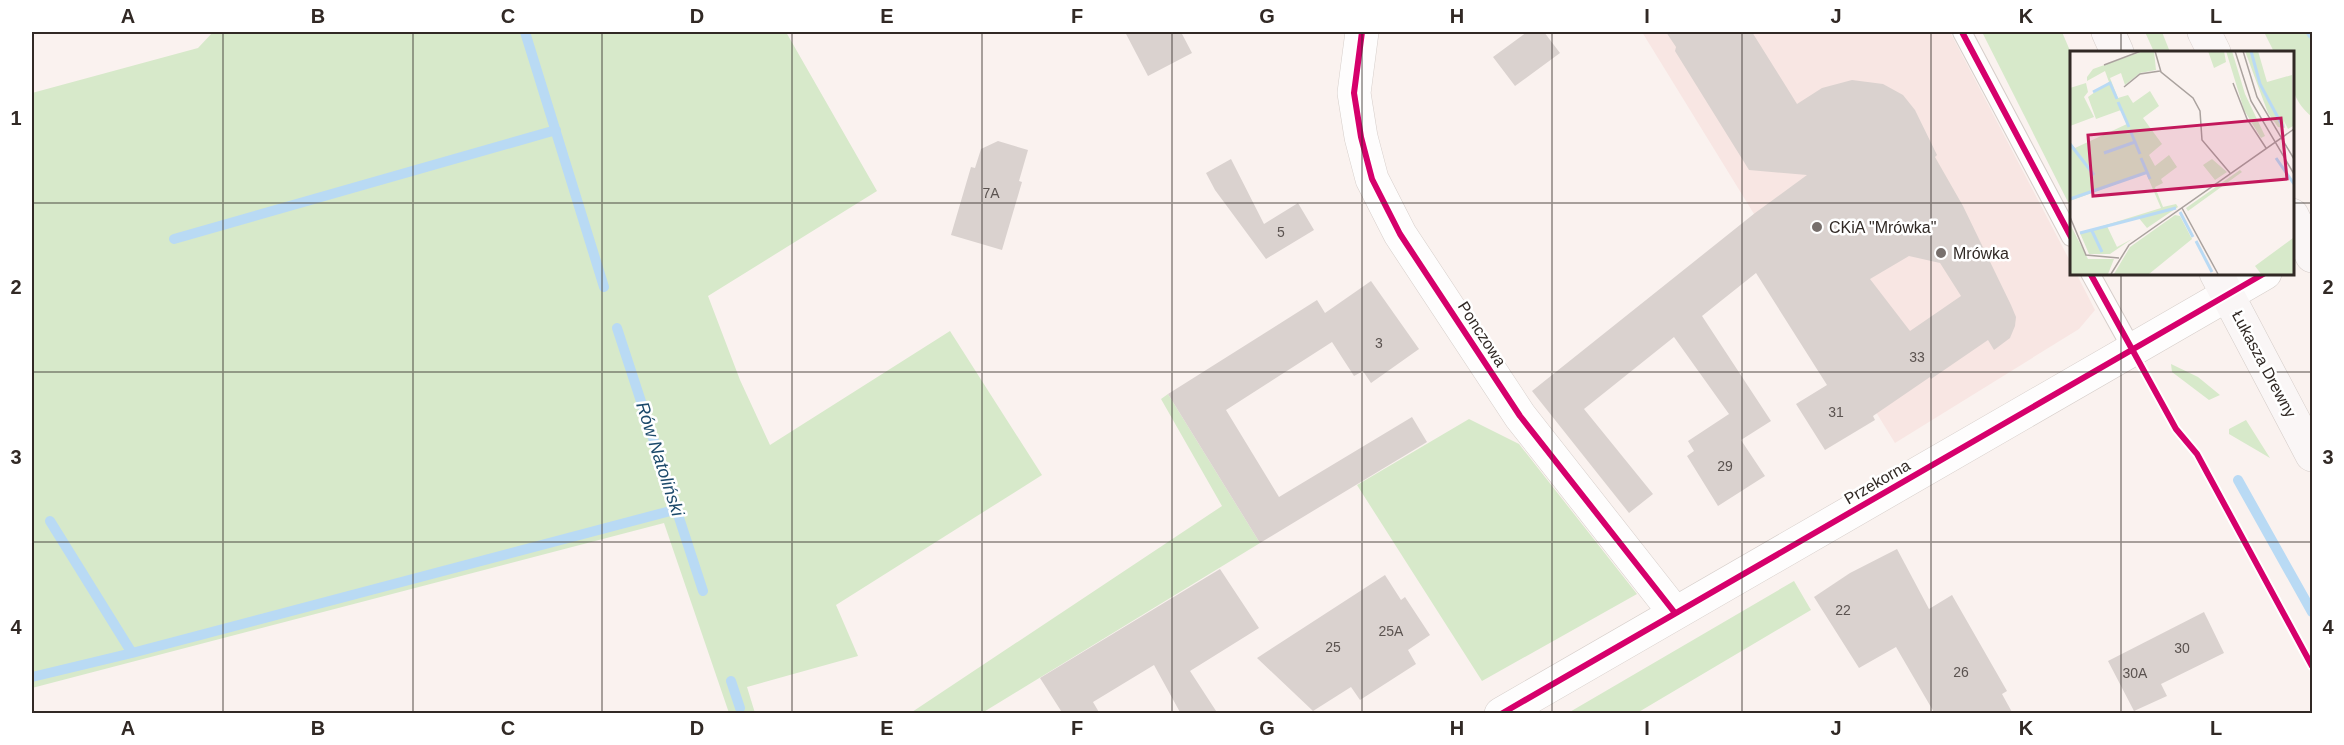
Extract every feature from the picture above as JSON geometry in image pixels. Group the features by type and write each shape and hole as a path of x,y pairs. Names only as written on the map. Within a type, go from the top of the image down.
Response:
{"main road":[{"path":"2108,32 2117,51"},
{"path":"2204,32 2214,51"},
{"path":"2293,218 2306,252"},
{"name":"Łukasza Drewny","path":"2222,284 2313,455"}],"street":[{"name":"Ponczowa","path":"1362,32 1354,93 1361,137 1371,179 1400,234 1520,416 1675,613"},
{"name":"Przekorna","path":"1501,714 2132,349 2222,284 2261,274"}],"lane":[{"path":"1962,32 2070,235"},
{"path":"2091,274 2132,349"}],"shaded area":[{"path":"1642,32 1950,32 2070,261 2070,274 2077,274 2095,310 2079,329 1895,443"}],"green space":[{"path":"213,32 786,32 877,191 708,296 740,380 770,445 950,331 1042,475 836,605 858,656 747,687 755,713 729,713 664,523 32,688 32,93 198,48"},
{"path":"1982,32 2062,32 2070,51 2070,206"},
{"path":"2145,32 2162,32 2170,51 2154,51"},
{"path":"2264,32 2312,32 2312,117 2295,95 2293,51 2274,51"},
{"path":"2171,364 2198,377 2220,395 2209,400 2172,372"},
{"path":"1168,394 1260,543 982,713 909,714 1222,506 1161,399"},
{"path":"1469,419 1519,444 1637,594 1482,681 1357,485"},
{"path":"2246,420 2270,458 2229,434 2229,429"},
{"path":"1794,581 1811,610 1637,713 1568,713"}],"building":[{"path":"1125,32 1181,32 1192,53 1148,76"},
{"path":"1527,32 1544,32 1560,53 1515,86 1493,57"},
{"path":"1666,32 1752,32 1797,104 1822,88 1852,80 1883,84 1903,95 1915,110 1937,155 1935,157 1963,206 2016,317 2010,338 1994,350 1988,340 1873,416 1875,420 1825,450 1796,404 1827,385 1756,273 1702,316 1771,421 1741,440 1765,476 1718,506 1687,456 1694,451 1688,441 1729,414 1674,337 1584,409 1653,494 1629,513 1532,391 1755,213 1807,175 1749,170 1675,51 1676,47","holes":["1909,256 1940,263 1961,296 1910,331 1870,279"]},
{"path":"998,141 1028,150 1019,181 1022,182 1002,250 951,235 971,167 975,168 981,149"},
{"path":"1231,159 1264,224 1298,203 1314,230 1266,259 1215,190 1206,173"},
{"path":"1371,281 1419,349 1371,383 1363,371 1354,376 1332,342 1226,410 1279,497 1412,417 1427,442 1260,543 1168,394 1317,300 1325,313"},
{"path":"1897,549 1929,609 1952,595 2007,691 2002,694 2013,714 1935,714 1896,647 1859,668 1814,597 1850,573"},
{"path":"1220,569 1259,628 1190,671 1218,714 1181,714 1154,665 1093,702 1100,714 1063,714 1040,678"},
{"path":"1385,575 1401,600 1405,597 1430,635 1408,650 1416,664 1360,700 1351,687 1313,711 1257,658"},
{"path":"2204,612 2224,653 2161,684 2167,696 2134,711 2108,661"}],"waterway":[{"name":"Rów Natoliński","path":"525,32 604,287"},
{"path":"174,239 556,130"},
{"name":"Rów Natoliński","path":"617,328 703,591"},
{"path":"2238,480 2312,612"},
{"path":"32,677 132,653 678,509"},
{"path":"50,521 132,653"},
{"name":"Rów Natoliński","path":"731,681 740,708"}],"cycle path":[{"path":"1362,32 1354,93 1361,137 1372,179 1400,234 1520,416 1675,613"},
{"path":"1962,32 2070,235"},
{"path":"2091,274 2176,429 2197,454 2312,666"},
{"path":"1501,714 2263,274"}],"place":[{"name":"CKiA \"Mrówka\"","path":"1817,227"},
{"name":"Mrówka","path":"1941,253"}]}
